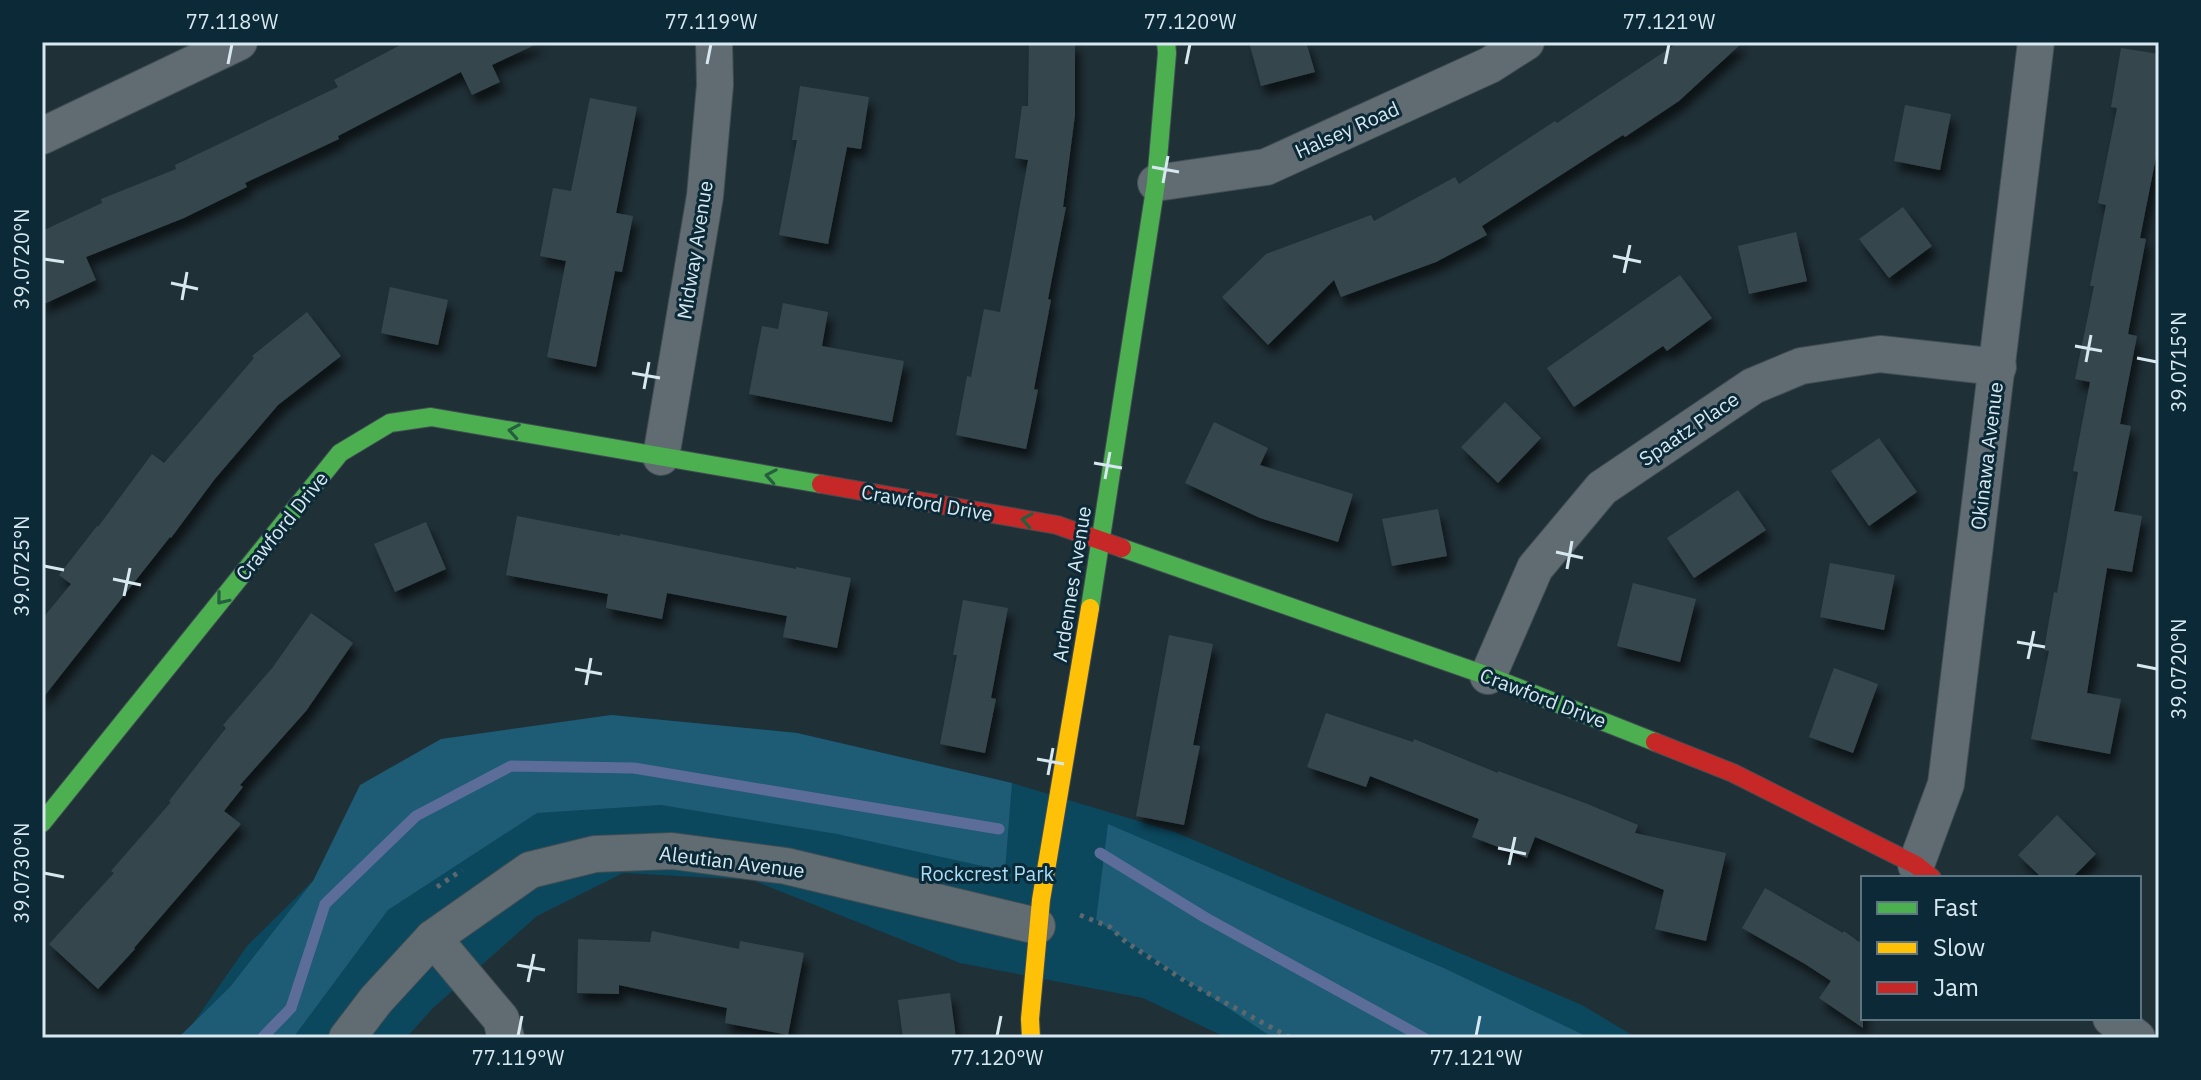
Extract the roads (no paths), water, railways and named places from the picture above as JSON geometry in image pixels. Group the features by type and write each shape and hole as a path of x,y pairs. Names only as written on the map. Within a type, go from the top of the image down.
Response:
{"street":[{"path":"42,136 239,42"},
{"name":"Midway Avenue","path":"661,457 705,196 715,85 714,42"},
{"name":"Ardennes Avenue","path":"1031,1038 1037,926 1102,540 1156,183 1166,42"},
{"name":"Halsey Road","path":"1156,183 1266,167 1490,65 1526,42"},
{"name":"Okinawa Avenue","path":"1924,872 1946,784 2036,42"},
{"name":"Spaatz Place","path":"1488,676 1535,568 1602,488 1753,386 1801,366 1880,354 1998,367"},
{"name":"Crawford Drive","path":"42,823 340,453 390,423 431,417 1057,525 1488,676 1733,773 1924,872"},
{"name":"Aleutian Avenue","path":"347,1038 376,1000 433,938 530,870 595,854 672,851 786,866 1037,926"},
{"path":"433,938 501,1019 506,1038"},
{"path":"2114,1020 2137,1038"}],"waterway":[{"path":"262,1038 291,1008 325,904 416,816 511,766 634,768 999,829"},
{"path":"1100,853 1206,918 1424,1038"}],"park label":[{"name":"Rockcrest Park","path":"987,874"}]}
